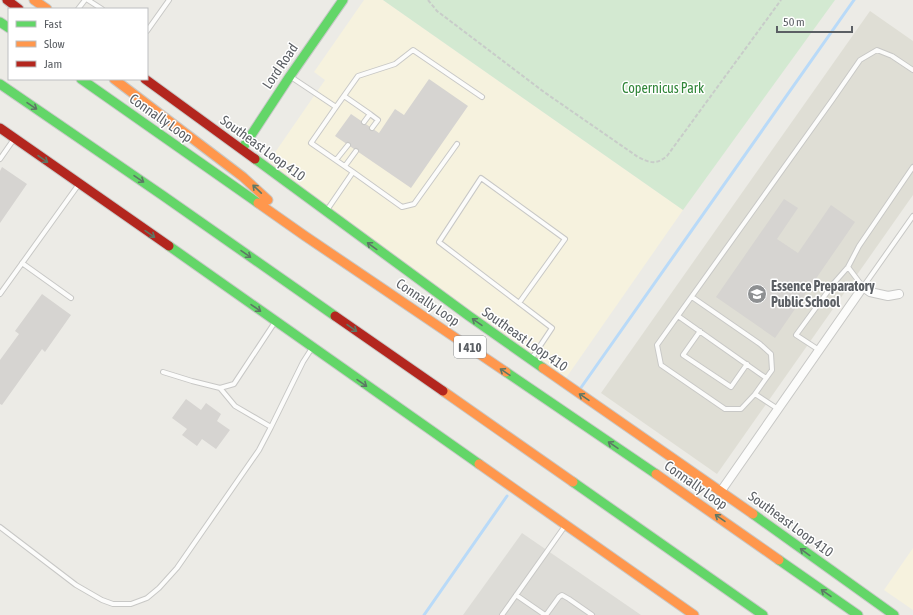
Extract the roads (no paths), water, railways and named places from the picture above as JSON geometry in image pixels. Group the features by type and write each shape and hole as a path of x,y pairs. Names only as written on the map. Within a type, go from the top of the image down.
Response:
{"main road":[{"path":"6,0 18,8"},
{"path":"34,0 46,8"},
{"name":"Lord Road","path":"242,149 290,76 343,0"},
{"name":"Connally Loop","path":"82,80 305,236 589,428 858,615"},
{"path":"115,80 243,177 305,236"},
{"name":"Southeast Loop 410","path":"146,80 468,316 721,491 894,615"},
{"path":"0,84 175,204 763,615"},
{"path":"0,128 694,615"}],"street":[{"path":"721,491 863,287 870,292 888,296 899,294"}],"lane":[{"path":"79,8 87,0 100,8"},
{"path":"148,30 168,0"},
{"path":"457,144 414,204 402,207 311,143 358,76 395,64 413,50 482,97"},
{"path":"692,297 760,344 771,354 772,370 755,394 741,409 725,409 661,365 657,345 860,60 877,50 892,56 913,70"},
{"path":"290,76 336,108"},
{"path":"344,96 378,120 372,128"},
{"path":"364,122 370,114"},
{"path":"0,159 14,138"},
{"path":"336,160 348,145"},
{"path":"345,166 356,150"},
{"path":"819,350 796,335 834,283 848,267 858,246 913,167"},
{"path":"325,212 353,172"},
{"path":"519,303 565,239 481,178 439,242 519,303 552,328 530,360"},
{"path":"0,294 79,184"},
{"path":"848,267 863,287 913,216"},
{"path":"22,263 71,298"},
{"path":"678,316 766,378"},
{"path":"163,372 220,388 234,384 276,322"},
{"path":"700,332 683,354 731,387 747,364"},
{"path":"0,526 76,585 102,600 113,604 131,604 146,598 159,588 176,568 259,450 303,362 312,348"},
{"path":"220,388 235,406 271,427"},
{"path":"755,394 778,410"},
{"path":"502,615 566,525"},
{"path":"516,595 545,615 559,597 562,596 569,599 592,615"}],"waterway":[{"path":"580,389 854,0"},
{"path":"424,615 507,496"}],"place":[{"name":"Essence Preparatory Public School","path":"757,294"}],"park label":[{"name":"Copernicus Park","path":"663,88"}]}
